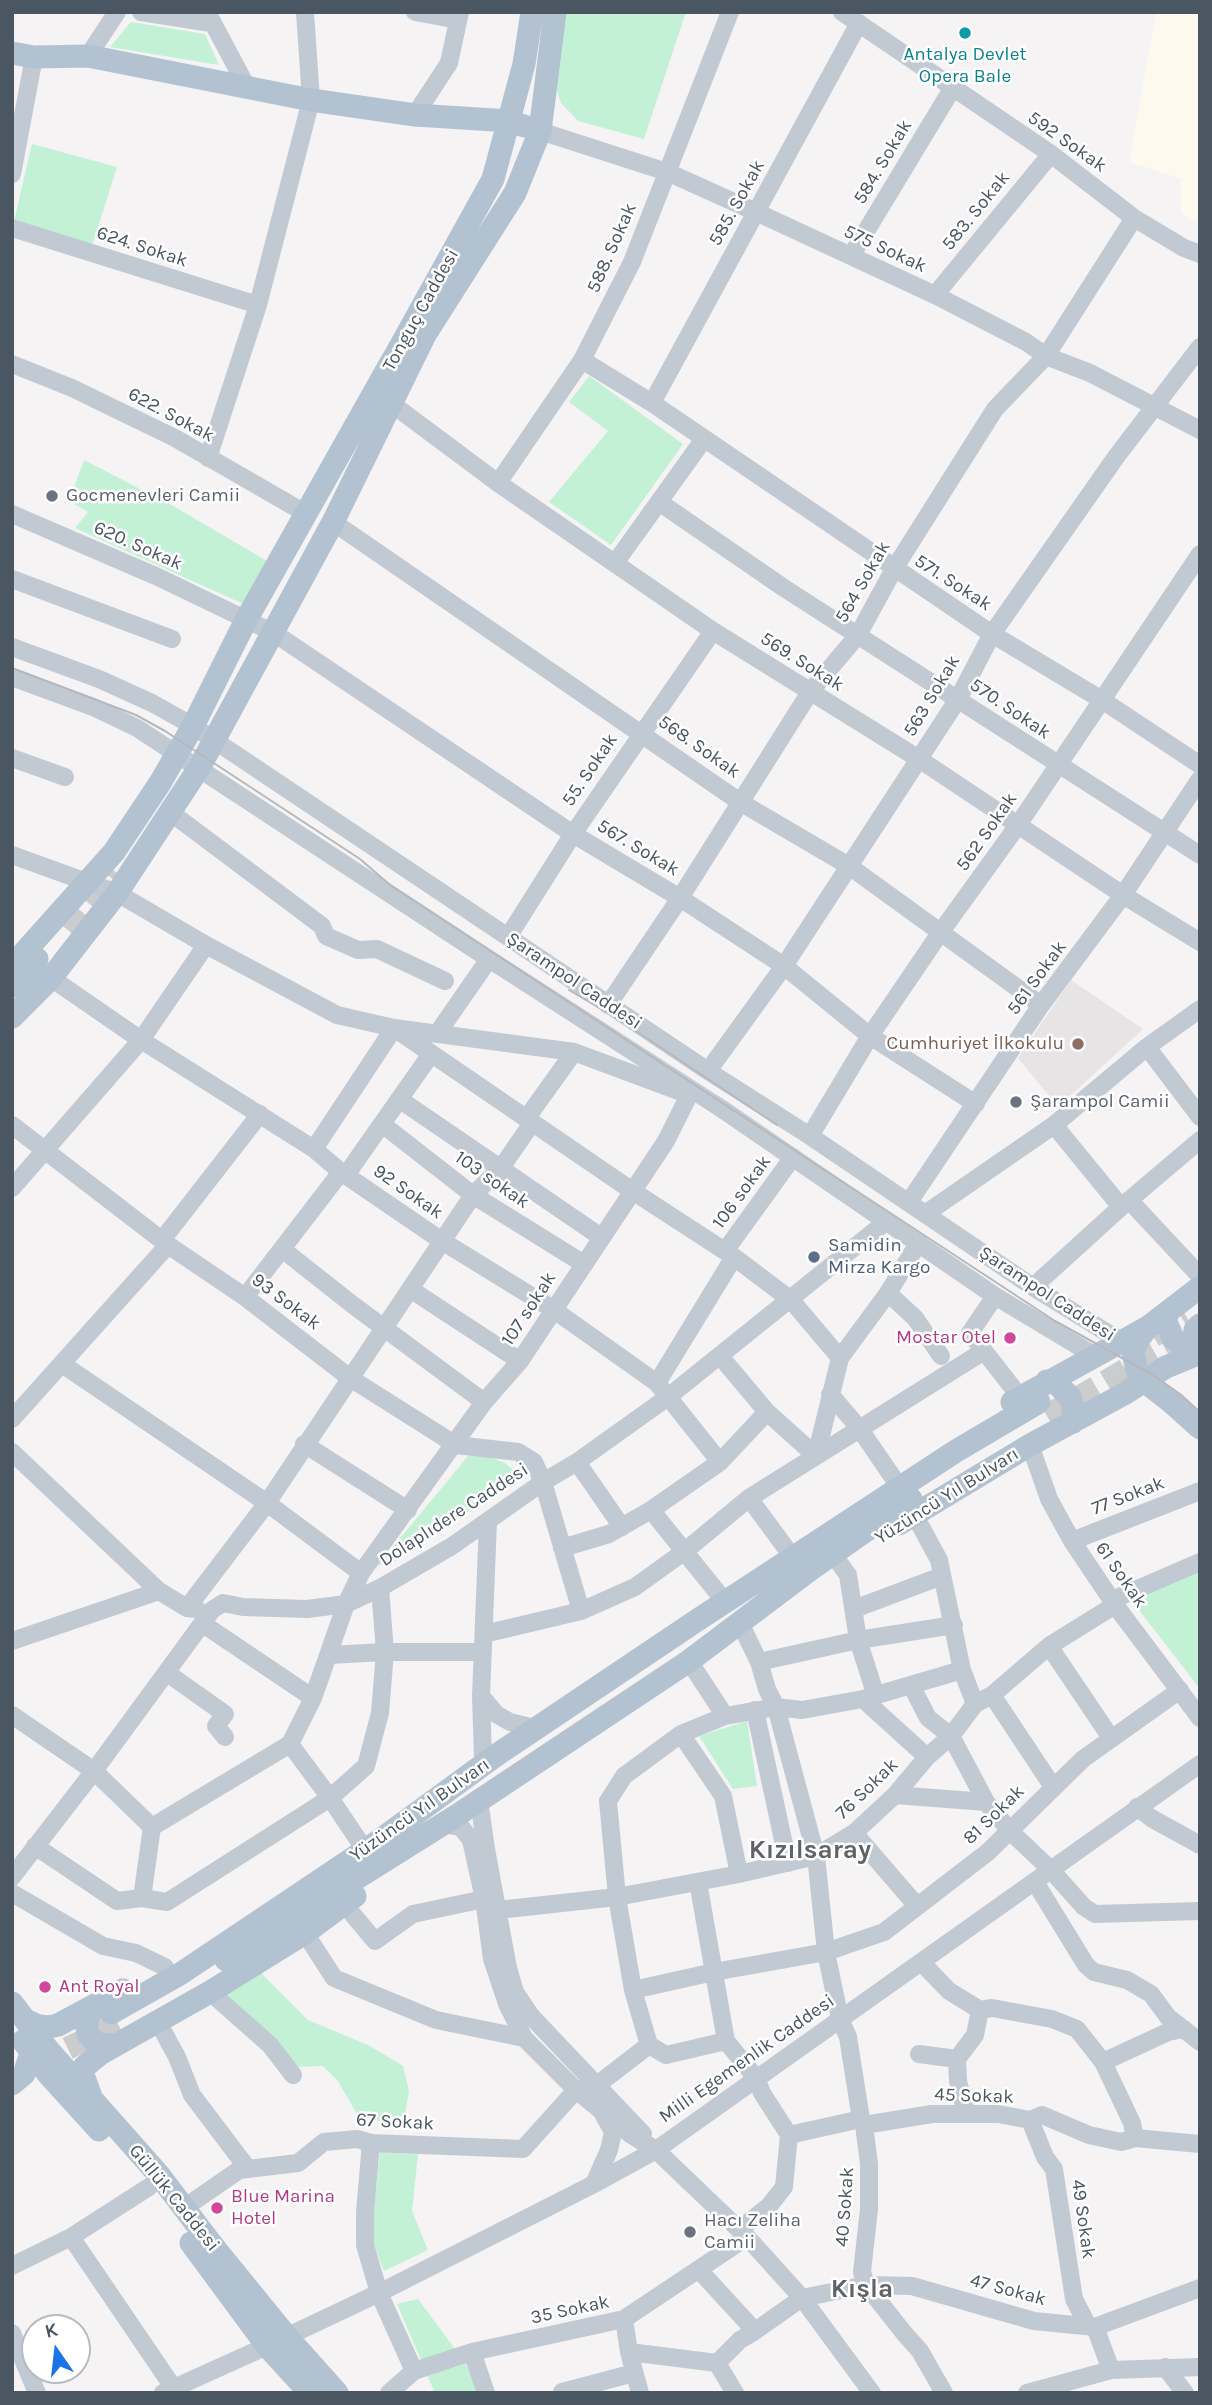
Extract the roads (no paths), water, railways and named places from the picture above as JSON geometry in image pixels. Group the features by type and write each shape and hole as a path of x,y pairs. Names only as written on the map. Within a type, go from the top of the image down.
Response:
{"main road":[{"name":"Tonguç Caddesi","path":"384,407 276,597 393,359 493,179 524,64 532,12"},
{"path":"12,966 117,893 199,768 333,522 384,407 515,193 540,131 555,12"},
{"path":"12,38 80,57 248,89 415,115 510,121 540,131"},
{"path":"23,55 80,57"},
{"path":"206,718 246,620 393,359"},
{"path":"12,1017 51,978 89,883 114,852 177,754 206,718 245,654"},
{"path":"12,986 70,928"},
{"path":"12,1000 70,928"},
{"path":"1200,1287 1187,1327 1137,1341 1133,1352 1136,1367 1144,1382 1200,1428"},
{"name":"Yüzüncü Yıl Bulvarı","path":"108,2028 213,1951 380,1840 489,1758 538,1729 699,1619 1038,1399 1095,1356 1122,1342 1187,1327"},
{"name":"Yüzüncü Yıl Bulvarı","path":"735,1628 914,1514 1144,1382 1166,1367 1187,1327"},
{"path":"1038,1399 1057,1384 1070,1397 1073,1422"},
{"path":"1124,1394 1145,1394 1171,1402"},
{"name":"Yüzüncü Yıl Bulvarı","path":"726,1603 788,1551 894,1479 1038,1399"},
{"name":"Yüzüncü Yıl Bulvarı","path":"108,2028 259,1940 453,1820 689,1661 811,1569 993,1445 1038,1399"},
{"path":"34,2047 79,2060 165,1967 359,1841 442,1783 489,1758"},
{"path":"12,2084 24,2074 34,2047 49,2027 68,2020 108,2028 158,2022 305,1933 453,1820"},
{"path":"34,2047 68,2020"},
{"path":"92,2098 82,2072 108,2028"},
{"path":"12,2090 36,2081 34,2047"},
{"name":"Güllük Caddesi","path":"34,2047 92,2098 159,2175 310,2393"},
{"name":"Güllük Caddesi","path":"34,2047 277,2342 337,2393"}],"street":[{"path":"80,57 117,12"},
{"path":"141,12 209,18 248,89"},
{"path":"208,458 258,305 311,100 305,12"},
{"path":"415,12 459,16 449,63 415,115"},
{"name":"588. Sokak","path":"498,483 582,360 632,262 730,12"},
{"name":"592 Sokak","path":"842,12 1051,154 1134,218 1192,251 1200,267"},
{"name":"585. Sokak","path":"652,403 859,23"},
{"path":"12,174 23,55"},
{"name":"584. Sokak","path":"851,256 952,89"},
{"name":"575 Sokak","path":"540,131 667,172 756,212 935,295 1026,342 1046,356 1090,373 1200,430"},
{"name":"583. Sokak","path":"935,295 1051,154"},
{"name":"564 Sokak","path":"608,1005 680,898 810,692 858,635 894,569 995,409 1046,356 1134,218"},
{"name":"624. Sokak","path":"12,228 258,305"},
{"name":"563 Sokak","path":"708,1071 783,966 958,699 992,634 1116,457 1200,347"},
{"name":"571. Sokak","path":"582,360 652,403 992,634 1102,700 1200,765"},
{"name":"622. Sokak","path":"12,364 175,438 306,513"},
{"name":"569. Sokak","path":"384,407 713,631 919,759 1123,895 1200,942"},
{"path":"615,563 704,439"},
{"name":"570. Sokak","path":"659,502 784,588 1200,855"},
{"name":"620. Sokak","path":"12,514 158,577 274,633"},
{"name":"568. Sokak","path":"333,522 740,802 849,866 1041,1005"},
{"name":"562 Sokak","path":"810,1136 870,1036 1018,825 1200,554"},
{"path":"12,579 172,639"},
{"name":"55. Sokak","path":"508,937 573,834 713,631"},
{"name":"567. Sokak","path":"274,633 573,834 680,898 783,966 870,1036 976,1104"},
{"name":"Şarampol Caddesi","path":"12,647 99,679 152,703 206,718 214,740 1033,1287 1122,1342"},
{"name":"Şarampol Caddesi","path":"12,677 137,728 722,1109 995,1296 1095,1356"},
{"path":"12,758 65,777"},
{"name":"561 Sokak","path":"909,1202 1041,1005 1123,895 1200,779"},
{"path":"170,812 322,926 326,936 358,950 377,949 445,981"},
{"path":"12,855 117,893 206,945 337,1015 394,1028 573,1052 722,1109"},
{"path":"12,1188 141,1040 206,945"},
{"path":"437,1034 489,959"},
{"name":"92 Sokak","path":"51,978 141,1040 314,1149 343,1174 442,1241 554,1310 662,1390 720,1462"},
{"path":"925,1214 1054,1125 1147,1047 1200,1009"},
{"path":"394,1028 631,1190 730,1254 791,1300 840,1358"},
{"path":"314,1149 394,1028"},
{"path":"1147,1047 1200,1117"},
{"path":"12,1452 159,1591 187,1608 267,1503 473,1195 501,1168 573,1052"},
{"path":"245,1297 382,1124 431,1054"},
{"name":"107 sokak","path":"290,1744 313,1698 346,1604 361,1573 485,1402 520,1361 666,1141 689,1095"},
{"path":"400,1099 601,1237"},
{"path":"12,1419 165,1242 260,1114"},
{"name":"103 sokak","path":"382,1124 473,1195 584,1264"},
{"name":"93 Sokak","path":"12,1125 350,1378 456,1445 518,1452 534,1462 543,1482"},
{"path":"1054,1125 1125,1203 1200,1276"},
{"path":"1033,1287 1125,1203 1200,1140"},
{"name":"106 sokak","path":"662,1390 730,1254 793,1157"},
{"name":"Dolaplıdere Caddesi","path":"187,1608 207,1617 223,1603 243,1607 307,1609 346,1604 380,1588 453,1546 543,1482 577,1462 662,1390 720,1356 887,1222"},
{"path":"816,1456 840,1358 888,1293 919,1242"},
{"path":"282,1249 485,1402"},
{"path":"410,1289 520,1361"},
{"path":"888,1293 915,1318 940,1356"},
{"path":"995,1296 970,1333 984,1351 1038,1399"},
{"path":"484,1634 580,1611 635,1587 685,1552 749,1498 984,1351"},
{"path":"720,1356 767,1412 816,1456"},
{"path":"62,1364 267,1503 361,1573"},
{"path":"830,1394 859,1428 894,1479"},
{"path":"562,1548 609,1534 651,1510 720,1462 767,1412"},
{"path":"304,1444 408,1510"},
{"name":"61 Sokak","path":"1030,1446 1049,1499 1072,1541 1115,1605 1200,1718"},
{"path":"577,1462 622,1527"},
{"path":"543,1482 580,1611"},
{"name":"77 Sokak","path":"1072,1541 1200,1491"},
{"path":"749,1498 788,1551"},
{"path":"651,1510 726,1603"},
{"path":"914,1514 939,1560 962,1670 975,1704"},
{"path":"488,1521 481,1696 489,1758"},
{"name":"76 Sokak","path":"344,1904 375,1941 413,1914 491,1904 617,1897 816,1856 855,1833 895,1795 927,1757 951,1736 975,1704 992,1695 1049,1646 1115,1605 1119,1597 1200,1562"},
{"path":"840,1563 848,1575 870,1697 927,1757"},
{"path":"854,1609 942,1576"},
{"path":"34,1846 117,1901 142,1898 167,1902 330,1798 366,1766 380,1713 385,1652 380,1588"},
{"path":"12,1640 159,1591"},
{"path":"15,1868 94,1771 207,1617 313,1698"},
{"path":"759,1662 858,1640 954,1625"},
{"name":"40 Sokak","path":"735,1628 759,1662 776,1707 816,1856 826,1952 840,2019 848,2037 869,2164 869,2209 862,2257 862,2272 866,2285"},
{"path":"1049,1646 1111,1738"},
{"path":"329,1655 483,1652"},
{"path":"689,1661 725,1716"},
{"path":"726,2041 666,2054 649,2045 633,1990 617,1897 608,1801 624,1776 681,1734 725,1716 776,1707 802,1710 870,1697 962,1670"},
{"path":"167,1673 225,1714 216,1726 225,1737"},
{"path":"911,1685 928,1718 951,1736 986,1802 1011,1832 1050,1869 1084,1907 1095,1914 1200,1911"},
{"name":"81 Sokak","path":"633,1990 826,1952 884,1932 988,1852 1083,1759 1180,1690"},
{"path":"992,1695 1053,1787"},
{"path":"481,1696 496,1714 510,1722 538,1729"},
{"path":"755,1710 788,1863"},
{"path":"12,1715 94,1771 152,1827"},
{"path":"681,1734 723,1796 739,1874"},
{"path":"152,1827 290,1744 359,1841"},
{"name":"Milli Egemenlik Caddesi","path":"171,2391 379,2293 656,2150 1200,1763"},
{"path":"895,1795 986,1802"},
{"path":"479,1800 491,1904 492,1959 507,2004 524,2038 576,2090 630,2134 656,2150"},
{"path":"1137,1807 1151,1818 1200,1845"},
{"path":"453,1820 471,1840 515,1992 531,2016 656,2150 743,2234 802,2298 872,2393"},
{"path":"142,1898 152,1827"},
{"path":"855,1833 917,1906"},
{"path":"698,1882 726,2041 755,2078 789,2136"},
{"path":"1035,1882 1086,1965 1094,1972 1127,1980 1151,1994 1168,2017 1194,2035"},
{"path":"12,1893 103,1946 136,1952 165,1967"},
{"path":"305,1933 334,1978 436,2020 524,2038"},
{"path":"922,1963 949,1991 980,2010 992,2008 1052,2019 1077,2029 1102,2062 1132,2123 1135,2138"},
{"path":"210,1992 270,2045 293,2076"},
{"path":"966,2113 958,2081 957,2059 975,2035 980,2010"},
{"path":"158,2022 177,2057 192,2095 247,2169"},
{"path":"1102,2062 1168,2032 1194,2035"},
{"path":"576,2090 597,2085 649,2045"},
{"path":"919,2054 957,2059"},
{"name":"67 Sokak","path":"184,2208 239,2170 298,2163 324,2142 357,2139 371,2143 523,2149 576,2090"},
{"path":"594,2184 609,2150 613,2132 602,2111"},
{"name":"45 Sokak","path":"789,2136 862,2122 966,2113 999,2114 1030,2120 1042,2115 1097,2137 1121,2142 1135,2138 1200,2144"},
{"name":"49 Sokak","path":"1030,2120 1045,2157 1055,2169 1074,2299 1091,2327 1111,2370"},
{"name":"35 Sokak","path":"389,2393 414,2371 472,2353 624,2319 699,2270 743,2234 769,2206 784,2187 789,2136"},
{"path":"371,2143 365,2245 379,2293 414,2371"},
{"path":"12,2266 71,2237 149,2187"},
{"path":"71,2237 171,2391"},
{"path":"699,2270 755,2331"},
{"path":"866,2285 920,2351 944,2393"},
{"name":"47 Sokak","path":"802,2298 866,2285 912,2286 1034,2321 1091,2327 1200,2288"},
{"path":"717,2362 740,2340 802,2298"},
{"path":"624,2319 640,2393"},
{"path":"12,2333 37,2393"},
{"path":"629,2352 717,2362"},
{"path":"472,2353 486,2393"},
{"path":"717,2362 735,2393"},
{"path":"1165,2367 1185,2393"},
{"path":"1027,2393 1111,2370 1200,2367"},
{"path":"562,2392 634,2373"}],"tunnel":[{"path":"64,927 112,869"},
{"path":"1153,1336 1186,1316"},
{"path":"1047,1416 1192,1331"},
{"path":"37,2063 118,2024"}],"tram line":[{"path":"12,668 136,715 165,731 360,859 390,885 1055,1321 1153,1375 1200,1412"},
{"path":"569,990 618,1019 777,1125"}],"place":[{"name":"Antalya Devlet Opera Bale","path":"965,33"},
{"name":"Gocmenevleri Camii","path":"52,496"},
{"name":"Cumhuriyet İlkokulu","path":"1078,1044"},
{"name":"Şarampol Camii","path":"1016,1102"},
{"name":"Samidin Mirza Kargo","path":"814,1257"},
{"name":"Mostar Otel","path":"1010,1338"},
{"name":"Ant Royal","path":"45,1987"},
{"name":"Blue Marina Hotel","path":"217,2208"},
{"name":"Hacı Zeliha Camii","path":"690,2232"}],"district":[{"name":"Kızılsaray","path":"810,1851"},
{"name":"Kışla","path":"862,2290"}]}
